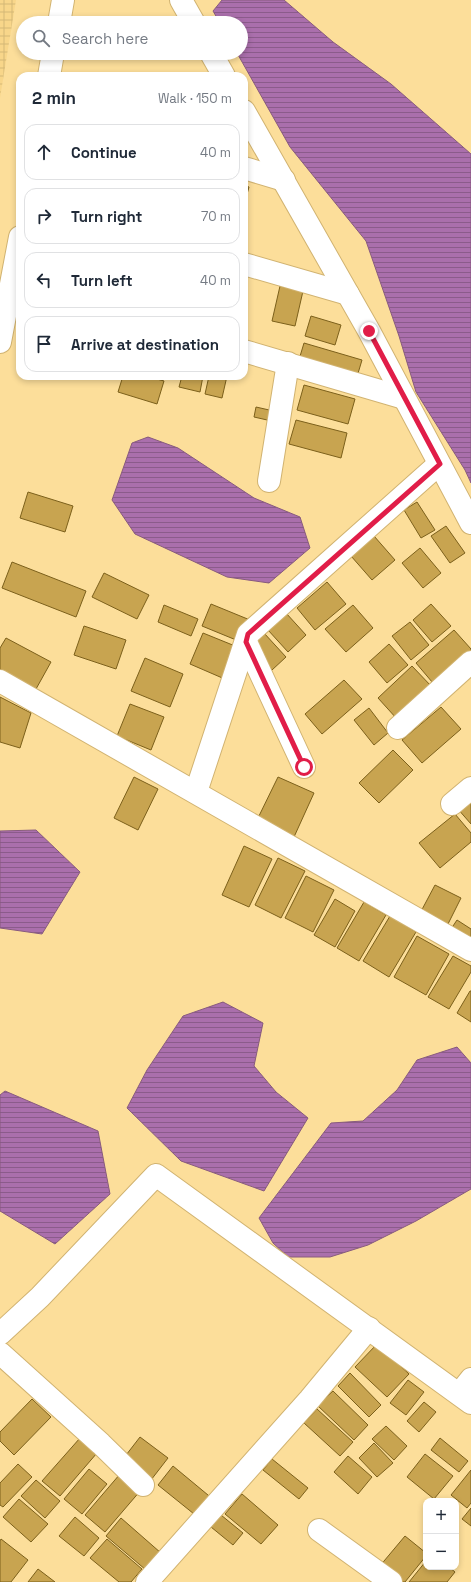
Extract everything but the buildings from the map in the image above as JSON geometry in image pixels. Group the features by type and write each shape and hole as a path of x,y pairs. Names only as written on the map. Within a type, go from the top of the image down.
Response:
{"street":[{"path":"60,16 63,0"},
{"path":"181,0 190,16"},
{"path":"50,72 52,60"},
{"path":"215,60 222,72"},
{"path":"248,117 348,294 471,523"},
{"path":"248,169 284,180"},
{"path":"248,265 348,294"},
{"path":"0,342 16,287"},
{"path":"248,352 404,398"},
{"path":"268,482 288,364"},
{"path":"196,792 248,634 440,464"},
{"path":"246,642 304,767"},
{"path":"398,728 471,662"},
{"path":"0,681 471,950"},
{"path":"452,804 471,788"},
{"path":"0,1334 40,1297 156,1175 369,1328 467,1392"},
{"path":"147,1582 310,1399 369,1328"},
{"path":"0,1353 101,1444 143,1485"},
{"path":"319,1530 391,1582"}],"shaded area":[{"path":"0,0 16,0 0,98"},
{"path":"222,0 284,0 333,42 391,84 471,154 471,483 465,470 416,392 399,336 366,241 290,147 241,60 248,60 248,16 216,16 213,11"},
{"path":"148,437 178,448 254,498 300,517 310,548 269,583 227,577 135,534 112,500 132,443"},
{"path":"36,830 80,872 42,934 0,928 0,831"},
{"path":"223,1002 263,1023 254,1066 276,1092 308,1118 264,1191 181,1161 127,1108 147,1070 183,1016"},
{"path":"457,1047 471,1063 471,1189 416,1221 368,1245 330,1257 288,1257 273,1243 259,1218 331,1123 363,1121 397,1090 417,1060"},
{"path":"5,1091 98,1131 110,1194 55,1244 0,1211 0,1095"}],"route":[{"path":"304,767 246,642 248,634 440,464 369,331"}]}
